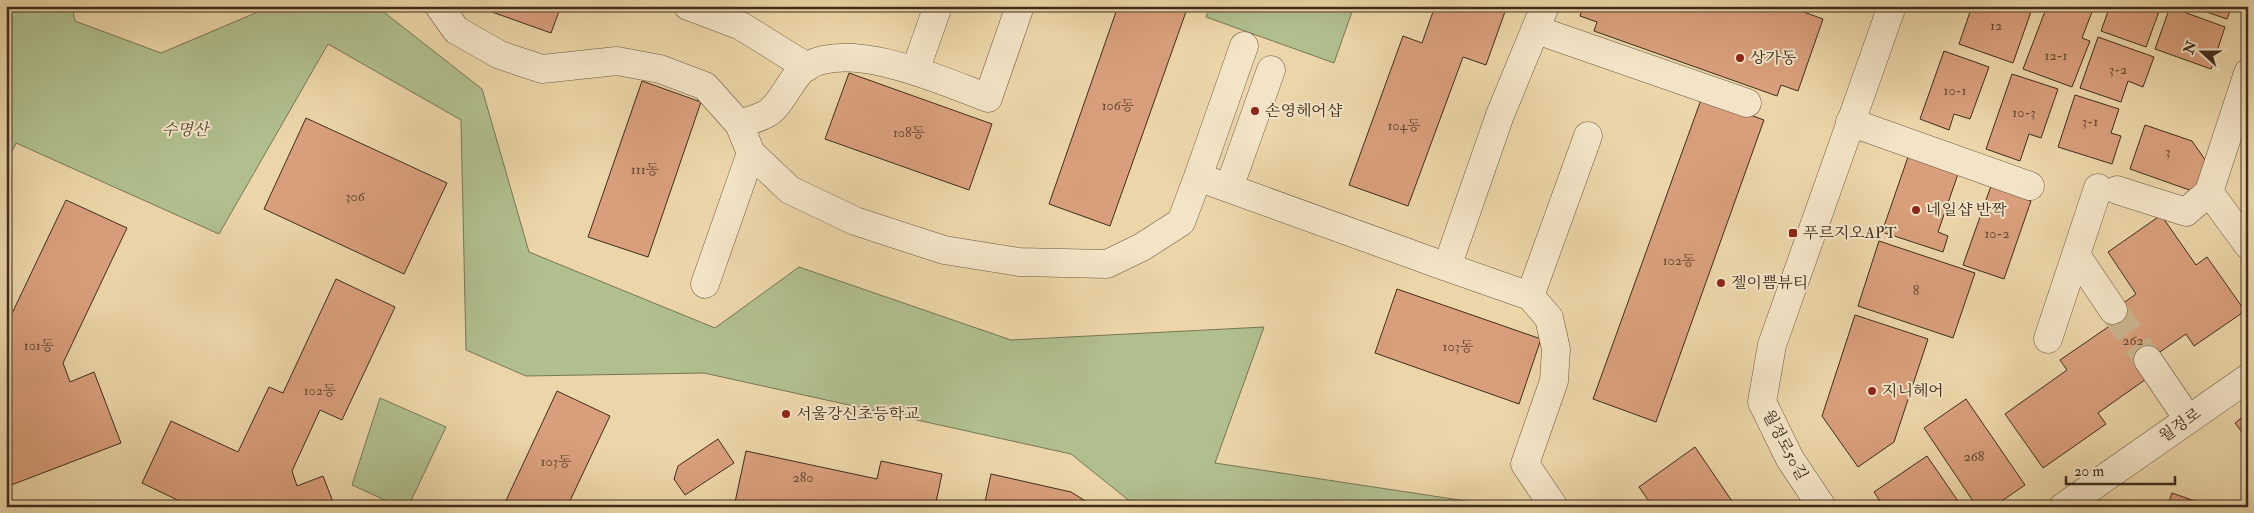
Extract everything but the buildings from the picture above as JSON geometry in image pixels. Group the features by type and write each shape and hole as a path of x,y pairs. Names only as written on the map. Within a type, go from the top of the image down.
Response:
{"street":[{"path":"439,6 456,30 500,55 542,69 617,61 660,69 705,86 739,124 751,153 790,190 855,221 944,250 1020,262 1107,264 1142,247 1181,222 1244,46"},
{"path":"688,6 740,26 806,66"},
{"path":"915,71 938,6"},
{"path":"739,124 769,113 806,66 835,58 869,60 915,71 988,98 1020,6"},
{"name":"월정로50길","path":"1822,507 1790,459 1762,402 1772,345 1892,6"},
{"path":"1448,267 1500,116 1541,18 1747,104"},
{"path":"1229,188 1271,70"},
{"path":"2048,339 2076,255 2108,189 2186,212 2209,192 2248,74"},
{"path":"1850,122 2030,186"},
{"path":"1530,296 1588,136"},
{"path":"705,284 751,153"},
{"path":"1198,176 1530,296 1549,318 1556,349 1554,381 1524,464 1554,507"},
{"path":"2209,192 2248,245"},
{"path":"2076,255 2114,310"},
{"path":"2148,360 2188,419"},
{"name":"월정로","path":"2063,507 2248,378"}],"green space":[{"name":"수명산","path":"6,6 72,6 75,21 161,53 272,6 376,6 482,89 529,252 715,328 799,267 1011,340 1264,327 1215,463 1486,504 1489,507 1137,507 1071,454 704,373 526,376 466,350 461,120 328,44 219,234 16,143 6,164"},
{"path":"1210,6 1354,6 1334,63 1206,17"},
{"path":"380,398 446,427 408,507 400,507 352,485"}],"tunnel":[{"path":"2113,310 2148,360"}],"place":[{"name":"상가동","path":"1740,58"},
{"name":"손영헤어샵","path":"1255,111"},
{"name":"네일샵 반짝","path":"1916,210"},
{"name":"푸르지오APT","path":"1793,233"},
{"name":"젤이쁨뷰티","path":"1721,283"},
{"name":"지니헤어","path":"1872,391"},
{"name":"서울강신초등학교","path":"786,414"}]}
